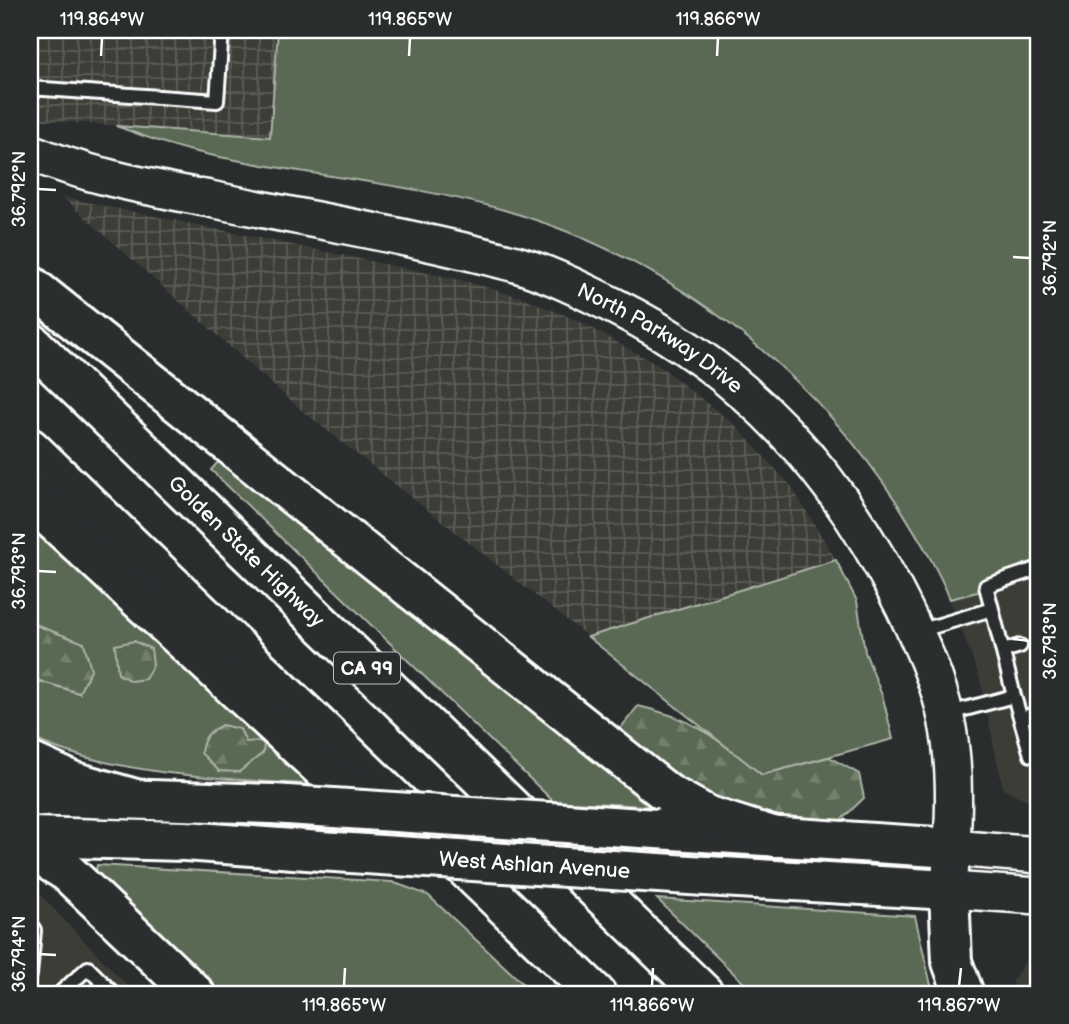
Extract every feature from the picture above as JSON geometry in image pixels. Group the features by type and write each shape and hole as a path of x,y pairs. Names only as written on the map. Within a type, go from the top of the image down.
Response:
{"main road":[{"path":"30,285 668,794 708,816 775,837"},
{"name":"Golden State Highway","path":"30,342 704,994"},
{"path":"30,447 595,993"},
{"path":"30,499 472,907 595,993"},
{"path":"30,762 72,780 132,798"},
{"name":"West Ashlan Avenue","path":"30,796 272,804 952,848"},
{"name":"West Ashlan Avenue","path":"30,837 185,841 949,890"},
{"path":"30,849 67,872 195,994"},
{"path":"949,890 952,962 964,994"}],"street":[{"name":"North Parkway Drive","path":"30,152 103,177 455,249 520,265 576,287 639,318 690,349 740,387 784,429 859,524 916,632 946,714 953,770 949,890"},
{"name":"West Ashlan Avenue","path":"952,848 1039,855"},
{"name":"West Ashlan Avenue","path":"949,890 1039,896"}],"lane":[{"path":"30,88 218,101 222,30"},
{"path":"1039,568 986,586 1031,755 1039,753"},
{"path":"916,632 992,609"},
{"path":"1003,651 1020,646"},
{"path":"946,714 1014,696"},
{"path":"1021,718 1039,713"},
{"path":"30,924 34,930 30,975"},
{"path":"59,994 88,968 114,994"}],"shaded area":[{"path":"30,30 278,30 270,137 30,119"},
{"path":"62,197 461,280 521,297 579,321 661,367 735,425 791,486 836,560 588,637 300,409"},
{"path":"1039,576 1039,815 1027,800 1003,789 980,679 950,599"},
{"path":"30,884 135,994 30,994"},
{"path":"1039,940 1039,994 1019,994 1012,982"}],"green space":[{"path":"278,30 1039,30 1039,576 950,599 933,563 899,506 862,455 821,407 777,363 728,323 676,287 622,256 564,230 466,200 192,151 116,126 270,137"},
{"path":"226,453 665,807 553,801 211,470"},
{"path":"30,525 320,785 133,768 62,750 30,737 30,678 79,693 44,627 30,623"},
{"path":"836,560 857,601 865,652 883,698 893,739 762,775 588,637"},
{"path":"30,623 84,643 91,670 79,693 30,678"},
{"path":"134,641 151,649 153,665 145,679 131,681 118,674 115,645"},
{"path":"638,706 676,717 705,731 762,775 829,757 859,774 864,798 839,822 738,816 668,779 620,729"},
{"path":"222,725 240,729 246,742 259,741 264,744 263,753 239,772 219,771 201,753 207,736"},
{"path":"97,865 392,882 428,895 534,994 211,994 95,874"},
{"path":"657,899 915,916 933,994 755,994"}]}
